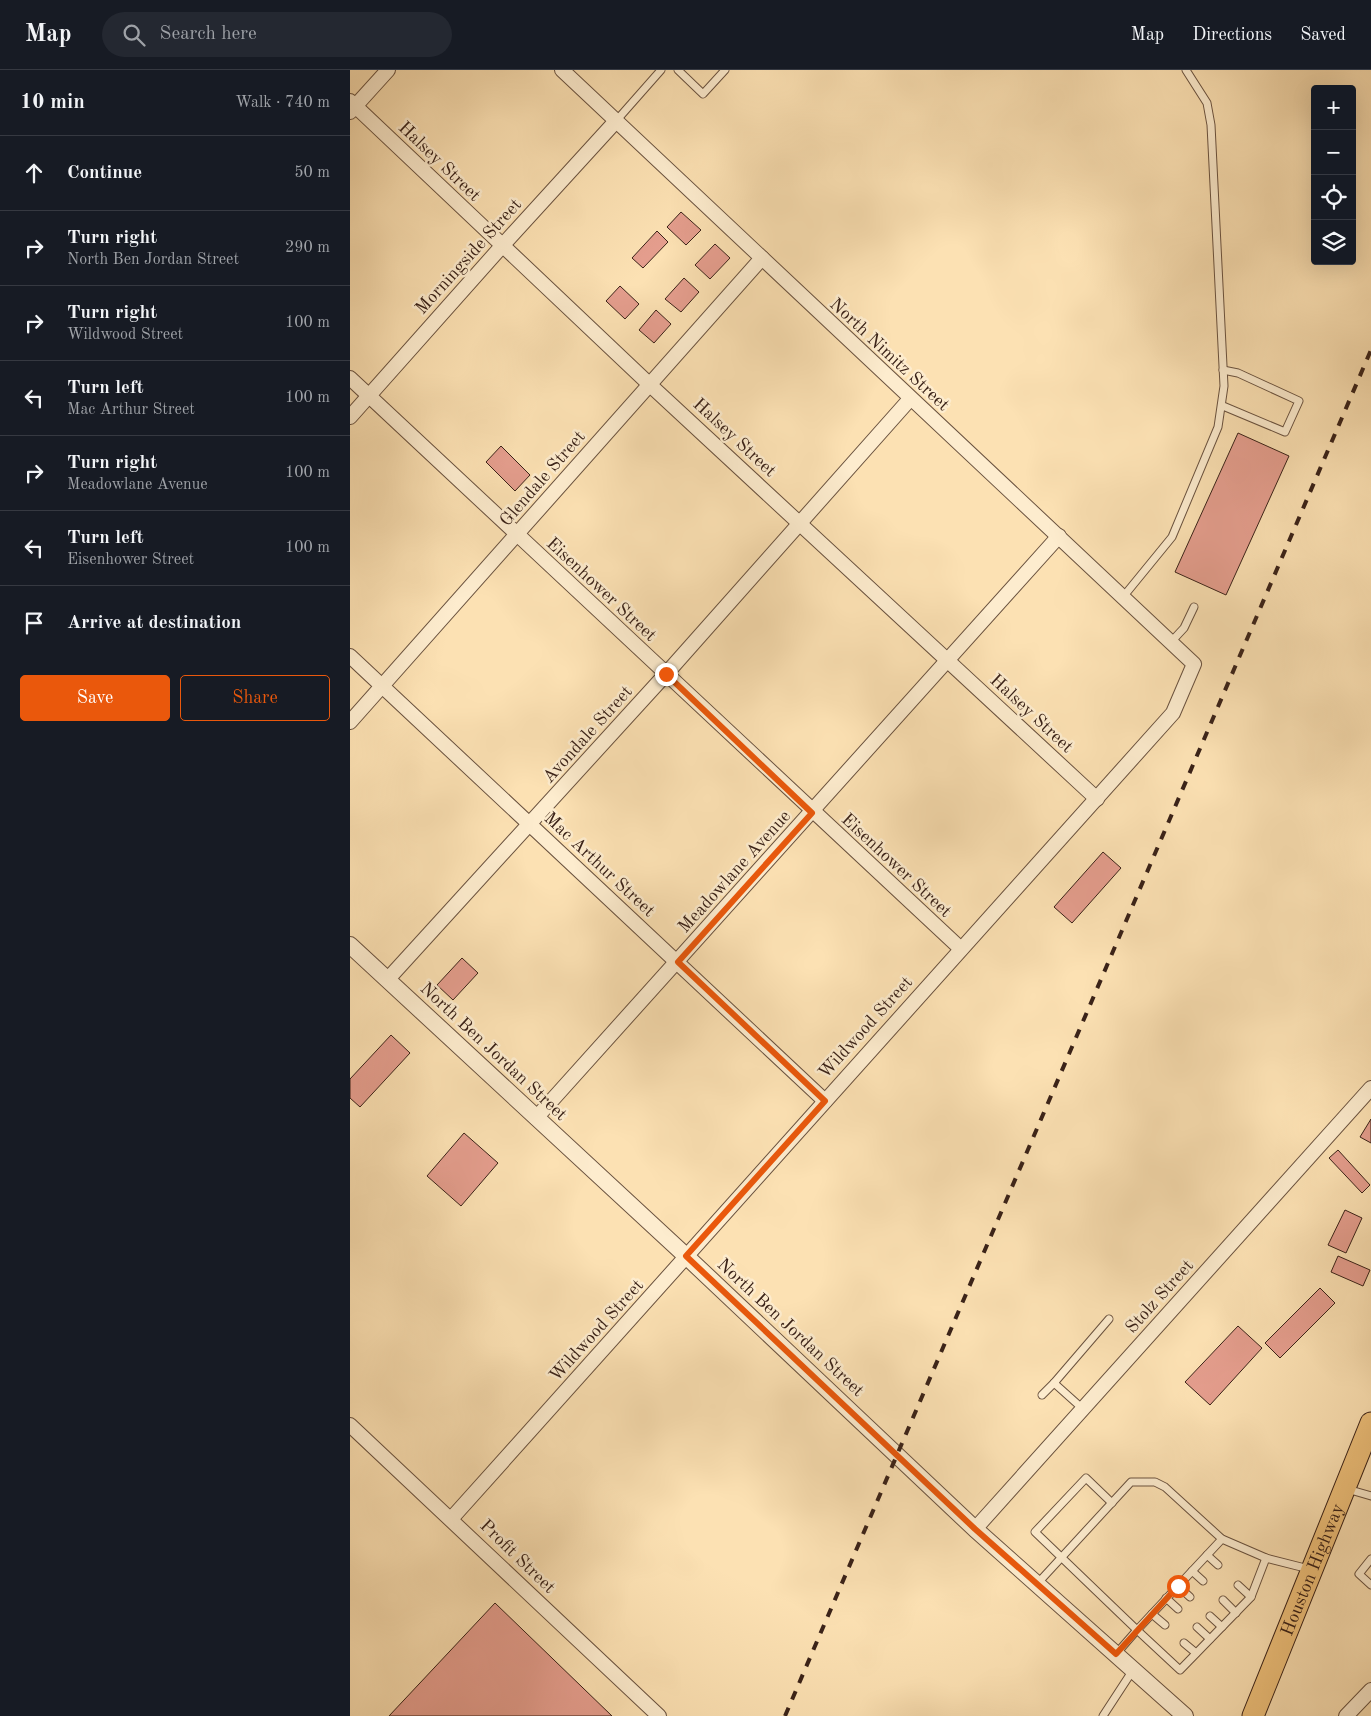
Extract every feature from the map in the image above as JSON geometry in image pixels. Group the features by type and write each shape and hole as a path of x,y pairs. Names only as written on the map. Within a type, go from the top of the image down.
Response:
{"main road":[{"name":"Houston Highway","path":"1253,1716 1371,1423"}],"street":[{"path":"352,107 388,70"},
{"name":"North Nimitz Street","path":"562,70 1194,664"},
{"name":"Halsey Street","path":"352,107 1096,799"},
{"name":"Morningside Street","path":"350,417 616,121"},
{"name":"Glendale Street","path":"350,722 762,258"},
{"name":"Eisenhower Street","path":"350,378 812,813 961,949"},
{"name":"Avondale Street","path":"388,979 666,674 910,399"},
{"name":"Meadowlane Avenue","path":"536,1118 1059,536"},
{"name":"Mac Arthur Street","path":"350,656 825,1101"},
{"name":"Wildwood Street","path":"451,1519 1173,713 1194,664"},
{"name":"North Ben Jordan Street","path":"350,944 686,1256 975,1529 1185,1716"},
{"name":"Stolz Street","path":"975,1529 1371,1088"},
{"name":"Profit Street","path":"350,1425 659,1716"},
{"path":"1346,1716 1371,1690"}],"lane":[{"path":"616,121 661,70"},
{"path":"678,70 703,94 726,70"},
{"path":"1123,597 1172,537 1218,428 1223,406 1223,370 1211,125 1208,103 1186,70"},
{"path":"1223,370 1238,373 1299,401 1285,432 1223,406"},
{"path":"1171,642 1184,628 1194,607"},
{"path":"1042,1395 1109,1319"},
{"path":"1054,1383 1083,1408"},
{"path":"1112,1503 1086,1478 1035,1532 1061,1559 1180,1670 1251,1597 1266,1558"},
{"path":"1038,1584 1131,1482 1155,1482 1165,1487 1222,1539 1266,1558 1312,1570"},
{"path":"1345,1488 1371,1496"},
{"path":"1116,1654 1222,1539"},
{"path":"1207,1555 1218,1566"},
{"path":"1371,1559 1359,1574 1371,1585"},
{"path":"1192,1571 1203,1581"},
{"path":"1238,1585 1251,1597"},
{"path":"1178,1586 1190,1597"},
{"path":"1166,1598 1178,1609"},
{"path":"1223,1600 1236,1613"},
{"path":"1152,1614 1165,1625"},
{"path":"1210,1616 1222,1627"},
{"path":"1197,1627 1210,1639"},
{"path":"1184,1643 1196,1654"},
{"path":"1104,1716 1133,1669"}],"building":[{"path":"681,212 701,230 686,245 667,227"},
{"path":"657,231 668,242 643,268 632,258"},
{"path":"715,244 730,258 710,279 695,265"},
{"path":"684,278 699,292 681,312 665,299"},
{"path":"620,286 639,304 625,319 606,301"},
{"path":"656,310 671,324 654,343 639,330"},
{"path":"1238,433 1289,456 1226,595 1175,572"},
{"path":"501,446 530,475 515,491 486,462"},
{"path":"1103,852 1121,868 1072,923 1054,907"},
{"path":"462,958 478,973 453,1000 437,985"},
{"path":"391,1035 410,1053 360,1107 350,1098 350,1079"},
{"path":"1371,1119 1371,1143 1360,1137"},
{"path":"464,1133 498,1163 461,1206 427,1176"},
{"path":"1338,1150 1370,1185 1362,1193 1329,1158"},
{"path":"1345,1210 1362,1218 1346,1253 1328,1245"},
{"path":"1338,1256 1370,1270 1363,1286 1331,1272"},
{"path":"1320,1288 1335,1303 1280,1358 1265,1343"},
{"path":"1238,1326 1262,1348 1210,1405 1185,1382"},
{"path":"495,1603 612,1716 389,1716"}],"railway":[{"path":"785,1716 1371,350"}],"route":[{"path":"666,674 812,813 678,962 825,1101 686,1256 975,1529 1116,1654 1178,1586"}]}
